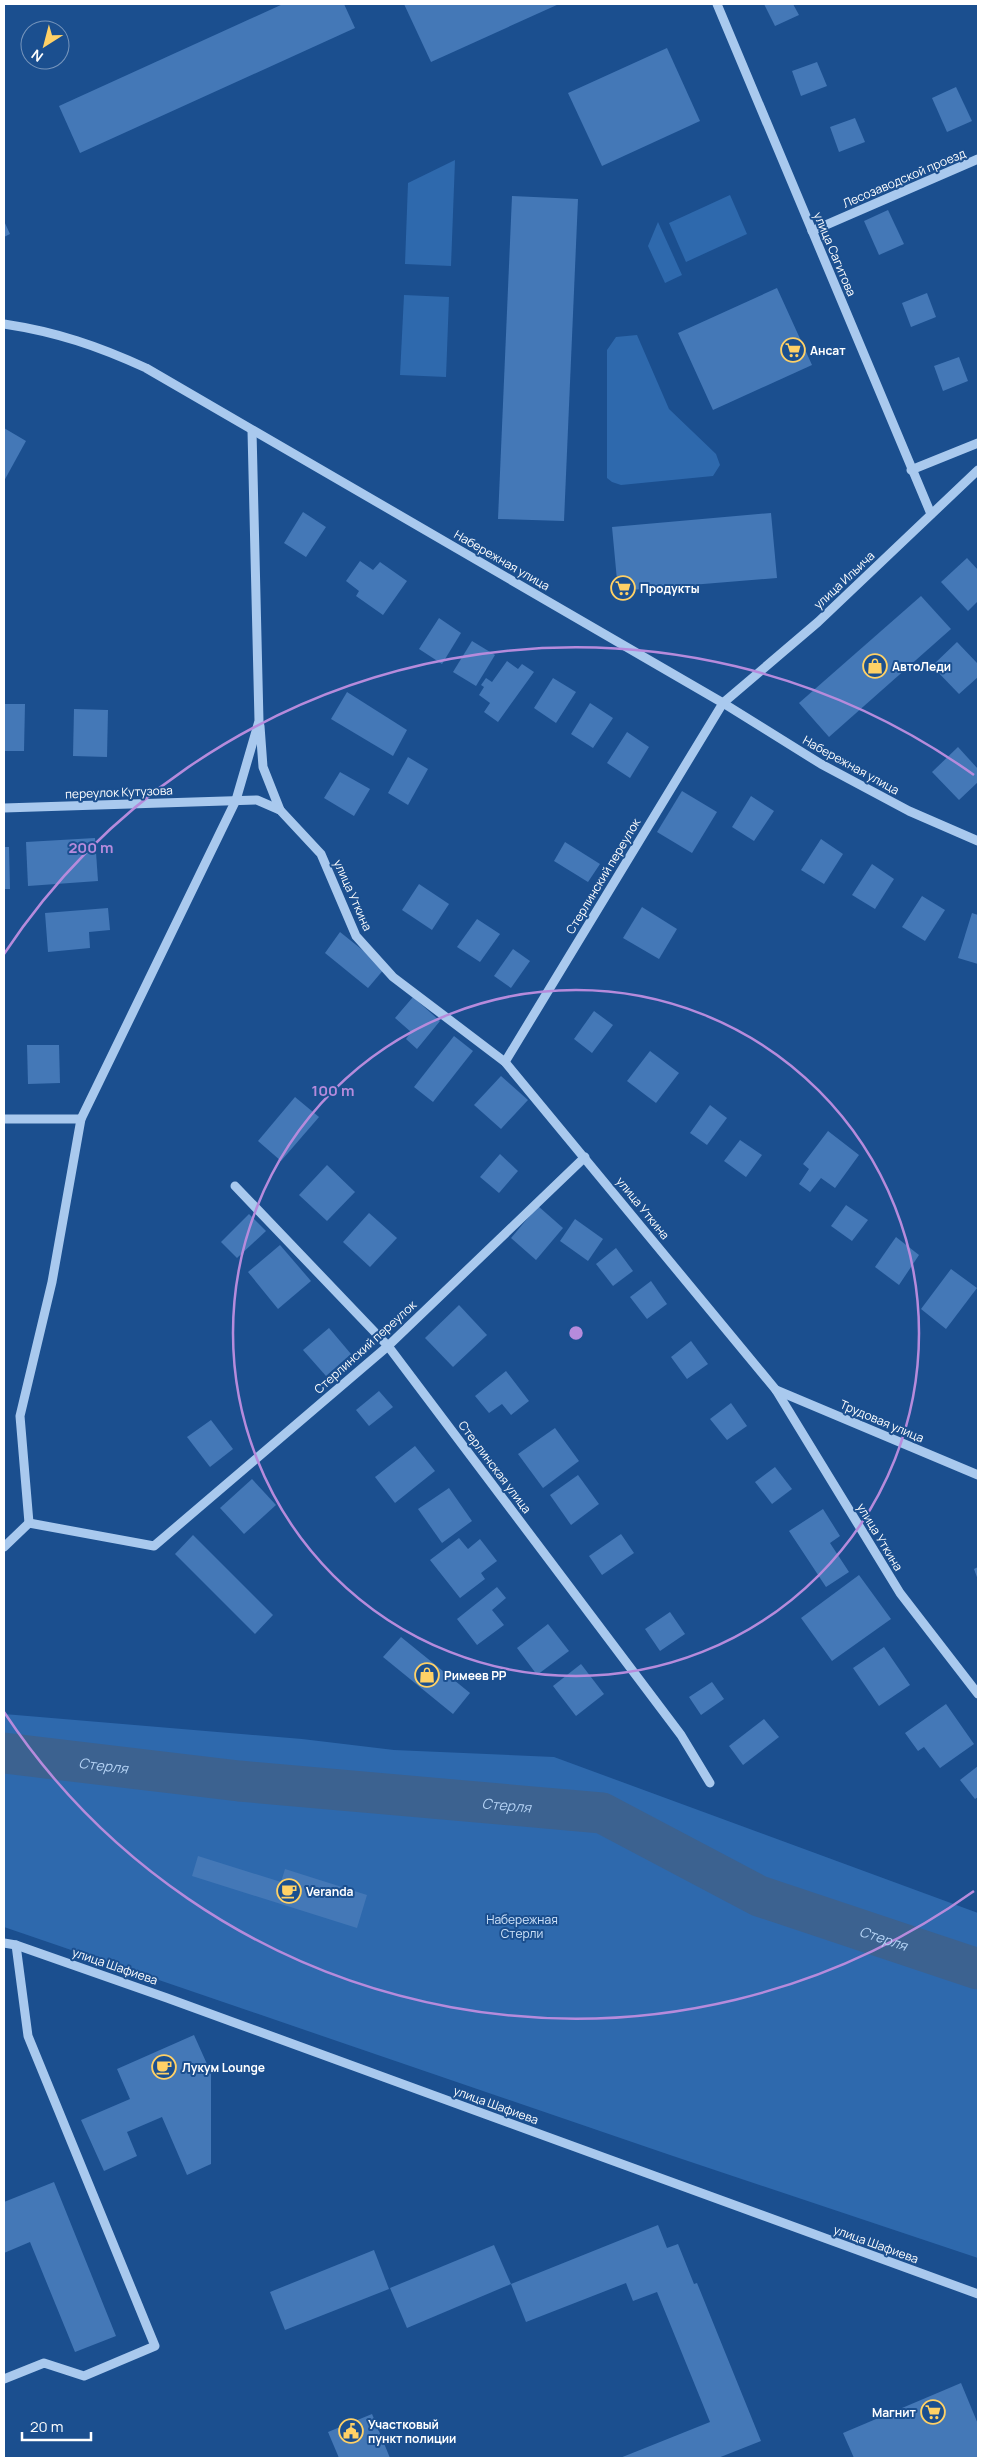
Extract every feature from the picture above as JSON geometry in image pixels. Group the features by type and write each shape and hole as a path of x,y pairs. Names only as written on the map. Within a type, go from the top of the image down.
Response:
{"street":[{"name":"улица Сагитова","path":"716,4 931,514"},
{"name":"Лесозаводской проезд","path":"812,231 978,159"},
{"name":"Набережная улица","path":"4,324 42,330 101,347 180,387 723,703 821,764 908,811 978,841"},
{"path":"252,430 259,721 264,767 280,810"},
{"path":"911,470 978,443"},
{"name":"улица Ильича","path":"723,703 818,622 978,470"},
{"name":"Стерлинский переулок","path":"505,1062 723,703"},
{"path":"4,1546 29,1523 20,1416 52,1282 82,1119 236,800 259,721"},
{"name":"улица Уткина","path":"236,800 257,800 280,810 321,854 356,936 393,977 505,1062 585,1157 776,1390 900,1593 978,1694"},
{"name":"переулок Кутузова","path":"4,808 236,800"},
{"path":"4,1119 82,1119"},
{"name":"Стерлинский переулок","path":"29,1523 154,1546 388,1346 585,1157"},
{"name":"Стерлинская улица","path":"235,1186 388,1346 681,1736 710,1783"},
{"name":"Трудовая улица","path":"776,1390 978,1475"},
{"name":"улица Шафиева","path":"4,1943 16,1945 186,2005 978,2294"},
{"path":"4,2379 44,2363 84,2376 155,2346 28,2036 16,1945"}],"green space":[{"path":"455,160 451,266 405,264 408,183"},
{"path":"730,195 747,234 686,262 669,223"},
{"path":"658,222 682,275 665,283 648,246"},
{"path":"404,295 449,297 446,377 400,375"},
{"path":"637,335 669,409 716,454 720,465 713,476 621,485 607,478 607,350 616,337"},
{"name":"Набережная Стерли","path":"4,1714 302,1739 394,1750 554,1757 978,1913 978,2258 670,2155 4,1927"}],"building":[{"path":"283,4 344,4 355,28 80,153 59,106"},
{"path":"404,4 559,4 431,62"},
{"path":"764,4 793,4 799,15 775,26"},
{"path":"667,48 700,121 602,166 568,93"},
{"path":"817,62 827,86 801,96 792,71"},
{"path":"956,87 972,121 947,132 932,98"},
{"path":"855,118 865,142 839,152 830,127"},
{"path":"512,196 578,199 564,521 498,519"},
{"path":"888,210 904,244 879,255 864,221"},
{"path":"4,221 10,234 4,237"},
{"path":"777,288 812,365 713,410 678,333"},
{"path":"927,293 936,317 911,327 902,303"},
{"path":"959,357 968,381 943,391 934,366"},
{"path":"4,428 26,441 4,481"},
{"path":"303,512 326,527 306,557 284,543"},
{"path":"771,513 777,578 618,591 612,527"},
{"path":"967,558 978,570 978,601 968,611 941,582"},
{"path":"360,561 373,570 380,562 407,581 383,615 356,596 359,591 346,581"},
{"name":"АвтоЛеди","path":"921,596 951,629 829,737 799,703"},
{"path":"439,618 461,633 442,664 419,649"},
{"path":"472,641 495,655 476,686 453,672"},
{"path":"957,642 978,664 978,677 959,694 932,666"},
{"path":"507,661 518,669 522,664 534,672 498,722 484,712 490,703 479,695 484,687 481,685 486,678 492,682"},
{"path":"553,678 576,692 556,723 534,708"},
{"path":"347,692 407,730 393,756 331,719"},
{"path":"590,703 613,718 593,748 571,734"},
{"path":"4,704 25,704 24,751 4,751"},
{"path":"74,709 108,710 107,757 73,756"},
{"path":"627,732 649,747 630,778 607,763"},
{"path":"958,747 978,769 978,782 959,800 932,772"},
{"path":"408,757 428,769 408,805 388,793"},
{"path":"340,772 370,789 354,816 324,798"},
{"path":"682,791 717,812 692,853 657,832"},
{"path":"751,796 774,811 754,841 732,827"},
{"path":"95,838 98,881 28,886 26,842"},
{"path":"821,839 843,854 824,884 801,870"},
{"path":"565,842 600,864 588,882 554,861"},
{"path":"4,847 9,847 10,889 4,889"},
{"path":"872,864 894,879 875,909 852,895"},
{"path":"419,884 449,904 432,930 402,910"},
{"path":"922,896 945,910 925,941 902,927"},
{"path":"642,907 677,929 659,959 623,938"},
{"path":"108,908 110,930 89,932 90,948 48,952 45,913"},
{"path":"972,913 978,915 978,964 958,958"},
{"path":"477,919 500,934 480,962 457,947"},
{"path":"340,932 385,968 368,988 325,953"},
{"path":"513,949 530,961 511,988 494,976"},
{"path":"413,997 440,1021 417,1049 406,1039 411,1032 395,1018"},
{"path":"594,1011 613,1025 592,1053 574,1039"},
{"path":"454,1036 473,1051 433,1102 414,1087"},
{"path":"27,1045 59,1045 60,1083 28,1084"},
{"path":"650,1051 679,1073 656,1103 627,1081"},
{"path":"501,1076 528,1100 501,1129 474,1105"},
{"path":"295,1097 319,1117 281,1161 258,1141"},
{"path":"710,1105 727,1118 707,1145 690,1133"},
{"path":"828,1131 859,1155 835,1188 821,1178 810,1192 799,1184 809,1169 803,1164"},
{"path":"740,1140 762,1155 746,1177 724,1161"},
{"path":"500,1154 518,1171 499,1193 480,1177"},
{"path":"327,1165 355,1192 327,1221 299,1195"},
{"path":"846,1205 868,1220 852,1241 831,1226"},
{"path":"538,1206 563,1228 536,1260 511,1238"},
{"path":"369,1213 397,1238 370,1267 343,1242"},
{"path":"249,1214 266,1231 237,1258 221,1242"},
{"path":"575,1219 603,1239 588,1261 560,1241"},
{"path":"896,1237 919,1255 899,1285 875,1267"},
{"path":"280,1245 311,1281 278,1309 248,1272"},
{"path":"616,1248 633,1271 613,1286 596,1264"},
{"path":"951,1269 977,1288 946,1329 921,1309"},
{"path":"651,1281 667,1304 647,1319 630,1297"},
{"path":"459,1305 487,1335 453,1367 425,1338"},
{"path":"329,1328 351,1354 326,1376 303,1350"},
{"path":"691,1341 708,1364 687,1379 671,1357"},
{"path":"506,1371 529,1401 511,1415 502,1404 489,1413 475,1396"},
{"path":"379,1391 393,1407 369,1426 356,1410"},
{"path":"731,1403 747,1426 727,1440 710,1419"},
{"path":"211,1420 233,1449 210,1467 187,1437"},
{"path":"555,1428 579,1461 543,1488 518,1454"},
{"path":"415,1446 435,1471 395,1503 375,1477"},
{"path":"775,1467 792,1489 772,1504 755,1482"},
{"path":"578,1475 599,1504 571,1525 550,1495"},
{"path":"252,1479 276,1505 244,1534 220,1508"},
{"path":"449,1488 472,1521 442,1543 418,1509"},
{"path":"823,1509 840,1536 830,1543 849,1572 826,1587 789,1531"},
{"path":"621,1534 634,1553 602,1575 589,1556"},
{"path":"193,1535 273,1615 255,1634 175,1554"},
{"path":"459,1538 468,1549 480,1539 497,1561 481,1573 485,1579 460,1598 430,1560"},
{"path":"978,1567 978,1580 974,1569"},
{"path":"859,1575 891,1619 832,1661 801,1618"},
{"path":"497,1587 506,1598 492,1610 504,1625 477,1645 457,1619"},
{"path":"670,1612 685,1634 660,1651 645,1629"},
{"path":"548,1624 569,1651 537,1675 517,1648"},
{"path":"401,1637 470,1693 453,1714 383,1657"},
{"path":"884,1647 910,1685 879,1706 853,1668"},
{"path":"581,1664 604,1694 576,1716 553,1686"},
{"path":"712,1682 724,1699 701,1715 689,1697"},
{"path":"946,1704 974,1744 940,1768 924,1747 918,1751 905,1733"},
{"path":"764,1719 779,1737 743,1765 729,1746"},
{"path":"978,1766 978,1797 975,1799 960,1780"},
{"path":"198,1856 281,1882 285,1869 367,1895 357,1928 192,1876"},
{"path":"194,2035 211,2073 211,2164 187,2175 162,2117 127,2132 137,2156 104,2171 81,2120 130,2099 117,2069"},
{"path":"54,2182 116,2336 75,2352 30,2242 4,2253 4,2202"},
{"path":"658,2225 667,2248 678,2244 694,2284 697,2283 761,2441 718,2458 620,2458 710,2422 657,2292 633,2301 626,2283 526,2322 511,2284"},
{"path":"494,2245 511,2284 407,2328 390,2288"},
{"path":"374,2250 389,2289 285,2330 270,2292"},
{"name":"Магнит","path":"961,2383 978,2424 978,2458 854,2458 843,2433"},
{"path":"372,2414 390,2458 339,2458 328,2432"}],"waterway":[{"name":"Стерля","path":"4,1753 239,1781 602,1813 759,1896 978,1969"}],"place":[{"name":"Ансат","path":"793,350"},
{"name":"Продукты","path":"623,588"},
{"name":"АвтоЛеди","path":"875,666"},
{"name":"Римеев РР","path":"427,1675"},
{"name":"Veranda","path":"289,1891"},
{"name":"Лукум Lounge","path":"164,2067"},
{"name":"Магнит","path":"933,2412"},
{"name":"Участковый пункт полиции","path":"351,2431"}]}
